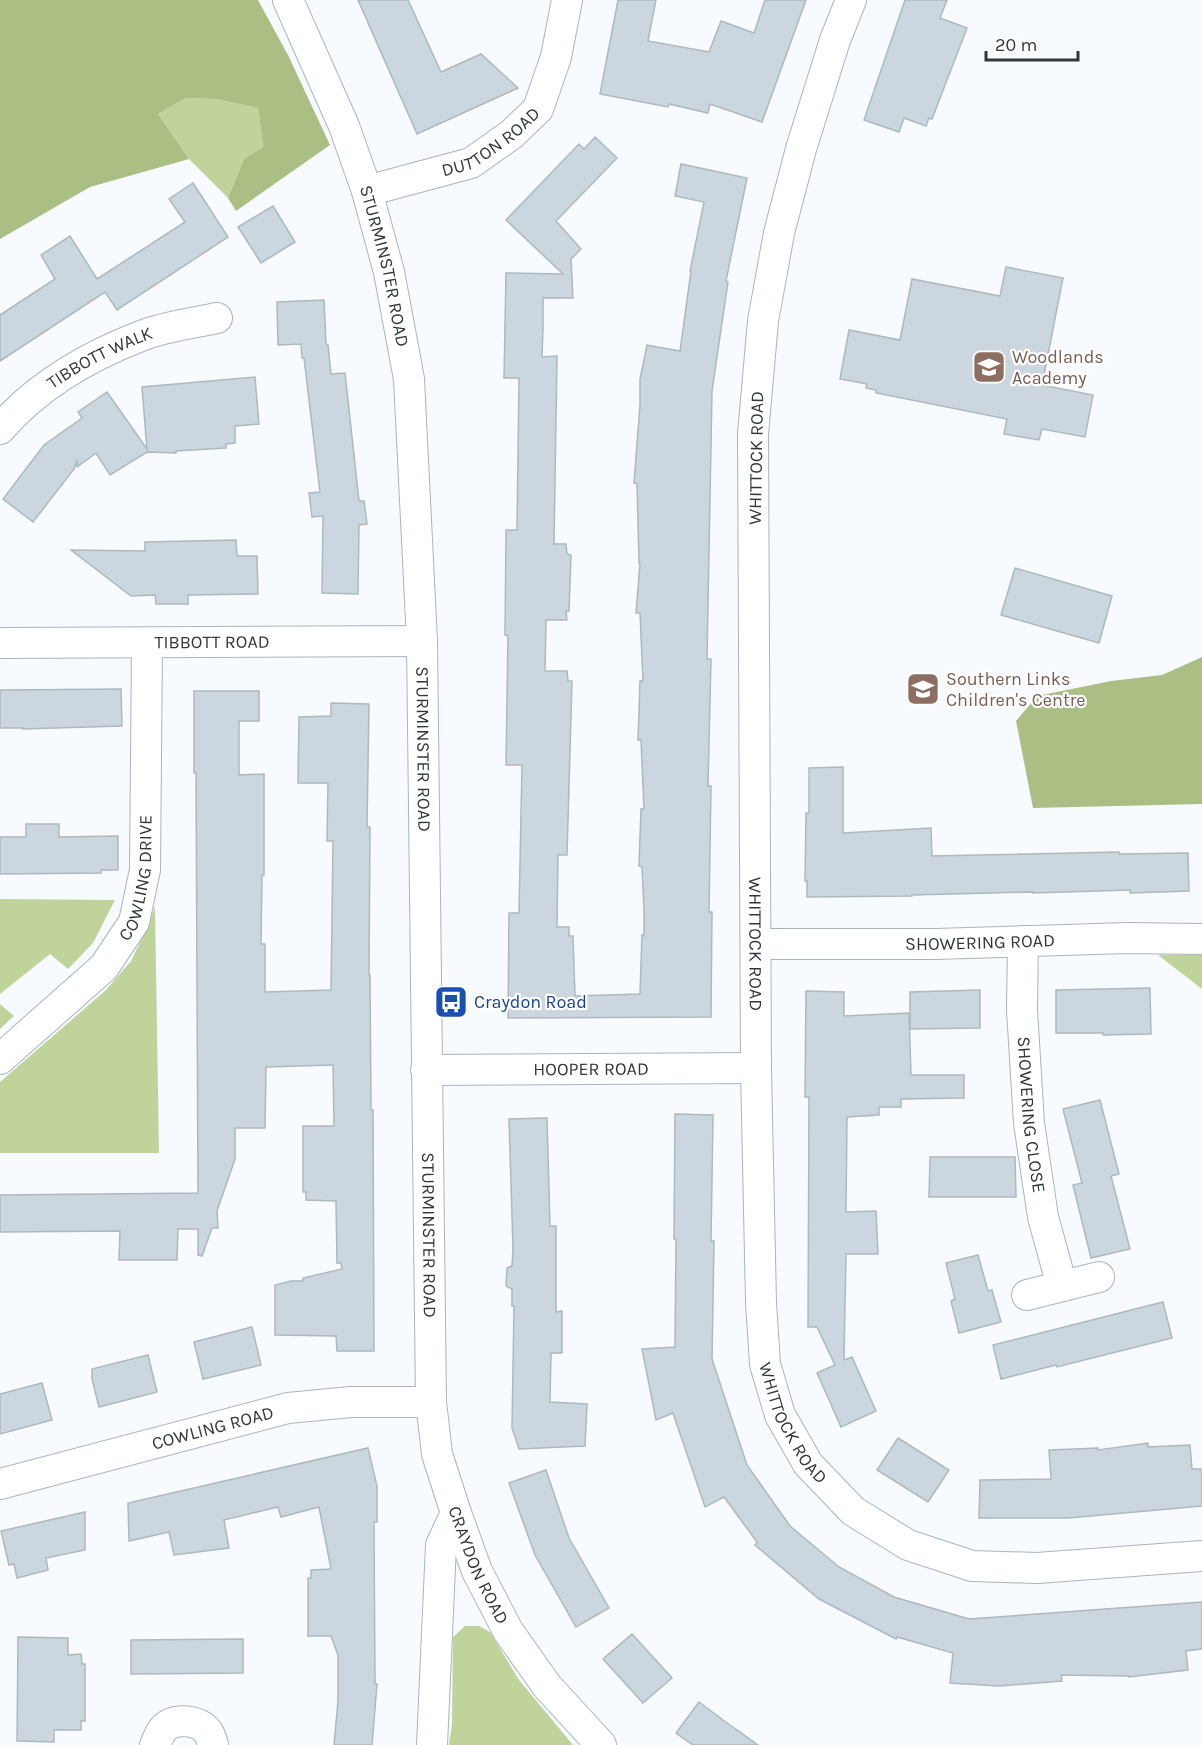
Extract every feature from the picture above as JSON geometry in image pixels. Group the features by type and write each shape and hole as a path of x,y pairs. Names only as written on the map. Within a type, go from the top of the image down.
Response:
{"street":[{"name":"STURMINSTER ROAD","path":"288,0 345,126 367,191 389,272 410,379 422,642 431,1402 437,1454 456,1514"},
{"name":"DUTTON ROAD","path":"367,191 471,163 512,134 538,109 556,57 567,0"},
{"name":"WHITTOCK ROAD","path":"851,0 835,40 801,149 779,233 763,321 753,434 756,1068 761,1303 765,1364 780,1415 808,1464 853,1510 908,1545 972,1566 1037,1568 1202,1556"},
{"name":"TIBBOTT WALK","path":"0,429 13,414 72,368 143,335 218,318"},
{"name":"TIBBOTT ROAD","path":"0,643 422,642"},
{"name":"COWLING DRIVE","path":"0,1059 104,967 134,922 145,870 147,643"},
{"name":"SHOWERING ROAD","path":"756,944 935,944 1127,938 1202,939"},
{"name":"SHOWERING CLOSE","path":"1023,941 1022,1010 1029,1123 1044,1217 1062,1286"},
{"name":"HOOPER ROAD","path":"426,1070 756,1068"},
{"path":"1027,1295 1099,1277"},
{"name":"COWLING ROAD","path":"0,1484 288,1408 351,1402 431,1402"},
{"name":"CRAYDON ROAD","path":"432,1745 441,1545 456,1514"},
{"name":"CRAYDON ROAD","path":"456,1514 477,1571 508,1631 547,1686 601,1745"},
{"path":"155,1745 164,1729 176,1722 185,1721 201,1726 208,1732 213,1745"}],"green space":[{"path":"0,0 258,0 289,57 330,145 236,211 228,198 244,159 263,147 258,108 216,99 186,98 158,114 189,159 90,187 0,239"},
{"path":"186,98 216,99 258,108 263,147 244,159 228,198 189,159 158,114"},
{"path":"1202,657 1202,804 1033,808 1016,721 1037,696 1111,681 1162,675"},
{"path":"0,899 115,900 93,943 68,969 50,954 0,994"},
{"path":"155,906 159,1153 0,1153 0,1082 106,990 131,961"},
{"path":"1202,954 1202,989 1158,955"},
{"path":"0,1004 14,1016 0,1029"},
{"path":"465,1626 479,1626 490,1632 519,1680 573,1745 449,1745 452,1724 453,1637"}],"building":[{"path":"358,0 408,0 441,72 481,54 518,88 417,134"},
{"path":"618,0 656,0 648,41 709,52 721,21 754,33 765,0 806,0 762,122 710,104 708,113 669,104 668,107 600,94"},
{"path":"905,0 947,0 940,18 967,28 932,119 929,118 926,126 904,118 899,132 864,120"},
{"path":"595,137 617,158 556,221 581,249 571,259 573,298 543,298 542,357 557,356 554,544 566,544 567,554 571,555 567,620 546,620 545,671 567,671 568,681 572,681 567,855 558,855 557,927 569,927 569,936 573,936 575,996 640,994 644,910 642,867 639,866 641,809 644,809 641,740 638,740 640,681 643,681 640,613 636,613 640,563 637,484 634,483 640,379 647,345 680,351 690,271 704,202 675,196 681,164 747,178 726,281 728,282 712,391 707,659 711,659 708,786 711,786 709,912 712,912 711,1017 508,1018 509,913 519,913 522,765 506,765 508,636 505,635 506,530 517,530 519,378 504,378 506,273 563,274 506,220 579,144 584,149"},
{"path":"193,183 228,237 117,310 105,292 0,361 0,315 55,279 41,255 70,236 97,279 185,222 169,199"},
{"path":"273,206 295,242 261,263 238,227"},
{"path":"1006,267 1063,278 1042,385 1093,395 1085,437 1042,429 1039,440 1004,434 1007,419 876,393 876,390 866,388 867,384 840,379 849,330 900,340 912,279 1000,296"},
{"path":"324,300 326,344 328,345 331,374 345,373 359,501 364,501 367,524 359,525 358,594 322,593 323,516 312,517 309,493 320,492 304,358 302,358 301,344 278,345 277,302"},
{"path":"255,377 259,424 235,426 235,443 226,444 226,448 176,451 176,453 147,452 110,475 96,453 77,467 77,460 74,469 33,522 3,499 44,445 82,418 78,412 107,392 147,449 142,387"},
{"path":"236,540 237,556 257,556 258,594 188,595 188,604 156,604 155,595 131,596 71,550 145,551 145,542"},
{"path":"1015,568 1112,596 1099,643 1001,615"},
{"path":"121,689 122,726 0,728 0,690"},
{"path":"194,691 259,691 259,721 239,721 239,775 264,774 261,944 265,944 265,992 331,990 333,841 327,841 328,783 298,783 299,717 331,716 331,703 369,704 367,827 370,827 369,975 371,1110 373,1110 374,1351 337,1351 336,1336 275,1335 275,1285 303,1281 303,1278 342,1269 341,1263 337,1263 336,1201 306,1200 306,1192 303,1192 303,1126 334,1126 333,1065 266,1067 265,1128 235,1128 235,1159 217,1211 218,1228 212,1228 202,1256 198,1255 198,1229 178,1229 177,1260 119,1260 120,1231 0,1232 0,1195 198,1193"},
{"path":"843,767 843,833 931,828 932,856 1119,852 1119,854 1188,853 1189,891 1130,893 1130,890 807,897 807,881 805,881 806,813 809,813 809,768"},
{"path":"26,824 59,824 59,837 118,836 118,870 101,870 101,873 0,874 0,837 26,837"},
{"path":"1150,988 1151,1034 1056,1033 1056,990"},
{"path":"980,990 980,1028 910,1029 910,992"},
{"path":"806,991 844,992 844,1016 909,1013 911,1075 964,1075 964,1098 901,1099 901,1107 879,1107 879,1115 847,1117 846,1212 876,1211 878,1254 846,1254 844,1360 852,1357 876,1411 841,1427 817,1373 835,1365 817,1327 808,1327 809,1097 805,1097"},
{"path":"1100,1100 1119,1174 1111,1176 1130,1249 1091,1258 1073,1185 1082,1183 1063,1109"},
{"path":"675,1114 713,1115 712,1359 747,1465 790,1526 839,1567 894,1597 969,1619 1202,1602 1202,1649 1186,1651 1188,1670 1129,1677 1061,1675 1062,1681 999,1686 950,1683 953,1653 897,1637 896,1639 819,1599 755,1545 757,1542 724,1497 705,1507 673,1413 656,1420 642,1349 675,1347"},
{"path":"547,1118 550,1226 556,1226 556,1312 562,1311 562,1353 551,1353 550,1402 587,1404 585,1446 519,1449 512,1428 514,1306 512,1306 512,1289 506,1286 507,1268 512,1266 513,1249 509,1119"},
{"path":"930,1157 1015,1157 1016,1197 929,1197"},
{"path":"978,1255 988,1291 992,1290 1001,1322 959,1333 951,1301 955,1299 946,1263"},
{"path":"1163,1302 1172,1338 1001,1379 993,1345"},
{"path":"252,1327 261,1365 203,1379 194,1342"},
{"path":"148,1355 157,1392 99,1407 92,1379 92,1369"},
{"path":"42,1383 52,1420 0,1434 0,1394"},
{"path":"898,1438 949,1470 928,1502 877,1470"},
{"path":"1148,1443 1148,1447 1190,1445 1192,1469 1202,1469 1202,1506 1068,1518 979,1518 980,1480 1051,1479 1049,1450 1098,1448 1098,1450"},
{"path":"368,1448 377,1486 377,1522 374,1522 375,1684 377,1684 372,1745 334,1745 338,1701 338,1655 331,1636 308,1636 308,1578 311,1578 311,1570 331,1569 319,1507 281,1517 278,1507 224,1520 229,1548 174,1555 169,1532 129,1541 128,1503"},
{"path":"546,1470 569,1538 609,1608 576,1627 535,1555 509,1483"},
{"path":"85,1512 85,1550 46,1558 48,1570 17,1578 14,1564 9,1565 1,1531"},
{"path":"632,1634 672,1678 643,1703 603,1659"},
{"path":"18,1637 68,1638 68,1655 81,1654 82,1664 85,1664 85,1721 81,1721 81,1730 54,1730 54,1742 17,1741"},
{"path":"243,1639 243,1673 131,1674 131,1640"},
{"path":"699,1702 758,1745 693,1745 676,1733"}],"place":[{"name":"Woodlands Academy","path":"989,367"},
{"name":"Southern Links Children's Centre","path":"923,689"},
{"name":"Craydon Road","path":"451,1002"}]}
